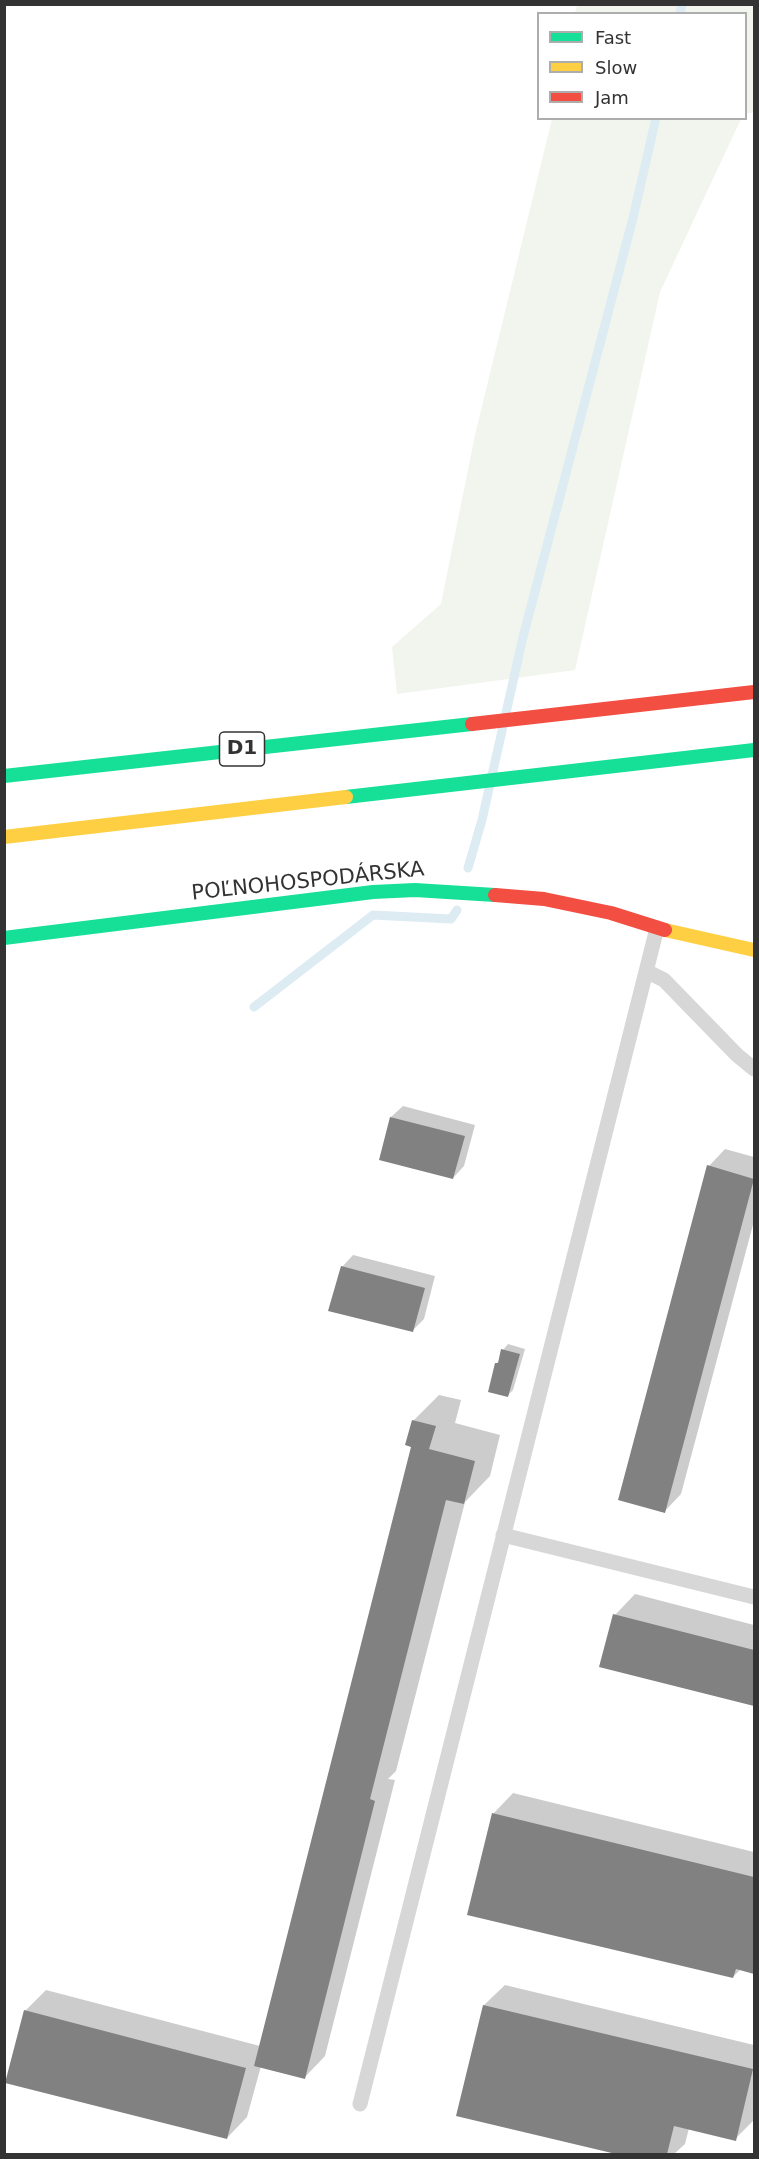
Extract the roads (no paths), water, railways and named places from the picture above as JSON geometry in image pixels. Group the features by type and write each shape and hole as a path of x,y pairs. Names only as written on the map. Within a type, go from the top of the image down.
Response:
{"main road":[{"name":"D1","path":"4,776 754,692"},
{"path":"4,837 754,750"},
{"name":"POĽNOHOSPODÁRSKA","path":"4,938 373,892 415,890 544,899 754,950"}],"lane":[{"path":"360,2104 657,928"},
{"path":"646,971 664,980 737,1055 754,1069"},
{"path":"503,1535 754,1597"}],"waterway":[{"path":"680,12 682,4"},
{"path":"468,868 482,820 523,637 633,218 656,120"},
{"path":"254,1007 373,915 451,919 457,910"}]}
